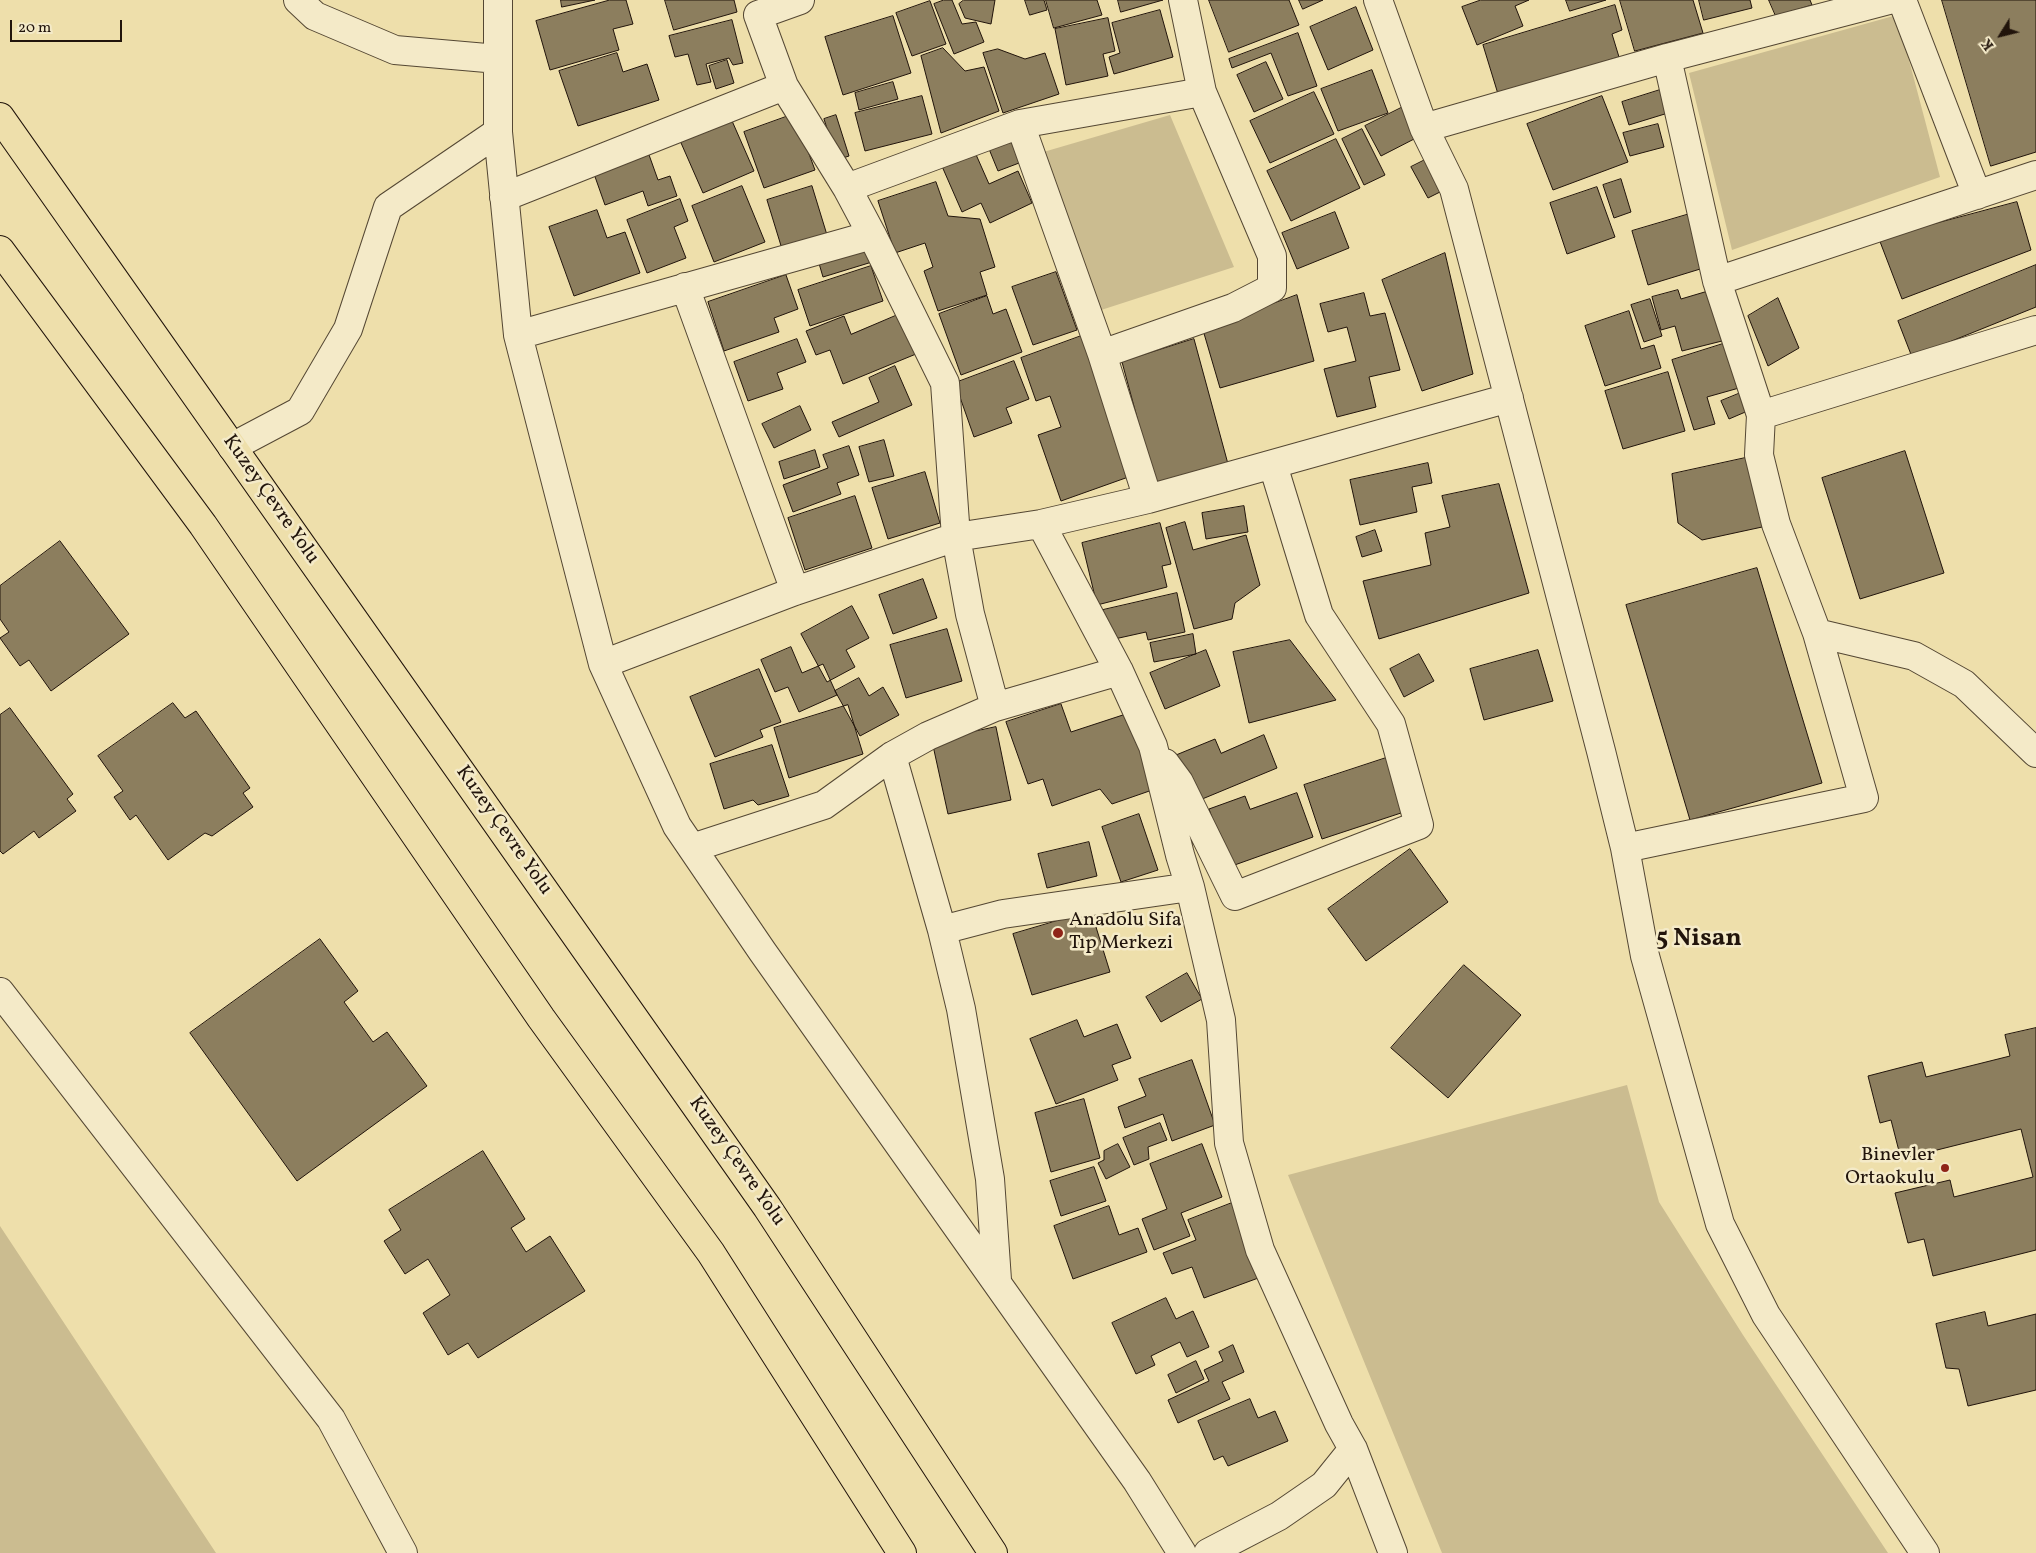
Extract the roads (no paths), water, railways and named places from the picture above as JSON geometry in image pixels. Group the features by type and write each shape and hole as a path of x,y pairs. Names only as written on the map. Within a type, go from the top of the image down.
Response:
{"main road":[{"name":"Kuzey Çevre Yolu","path":"0,117 768,1207 993,1553"},
{"path":"0,250 203,525 541,1018 711,1253 902,1553"}],"street":[{"path":"298,0 315,16 395,50 498,59"},
{"path":"498,0 498,132 518,335 603,664 677,826 762,951 997,1280 1137,1481 1182,1553"},
{"path":"800,0 757,8 784,86 847,188 945,383 956,538 970,614 995,707"},
{"path":"1102,354 1233,308 1272,288 1272,256 1202,92 1183,0"},
{"path":"1378,0 1424,128 1454,189 1625,848 1645,956 1720,1224 1766,1315 1925,1553"},
{"path":"1424,128 1666,58 1889,0"},
{"path":"1902,0 1977,195"},
{"path":"1625,848 1864,798 1817,633 1776,524 1759,454 1761,415 1718,281 1666,58"},
{"path":"504,197 784,86"},
{"path":"847,188 1020,124 1202,92"},
{"path":"1020,124 1102,354 1148,499"},
{"path":"232,447 300,411 348,329 388,207 498,132"},
{"path":"1718,281 2036,175"},
{"path":"518,335 872,235"},
{"path":"684,287 795,592"},
{"path":"1761,415 2036,330"},
{"path":"603,664 795,592 956,538 1040,524 1148,499 1509,398"},
{"path":"1153,746 1179,782 1236,896 1419,825 1391,724 1319,615 1273,464"},
{"path":"1040,524 1119,670 1153,746 1180,855 1190,887 1221,1020 1230,1143 1257,1241 1339,1424 1353,1449 1393,1553"},
{"path":"1817,633 1914,656 1964,684 2036,753"},
{"path":"692,848 824,806 892,756 928,736 995,707 1119,670"},
{"path":"892,756 942,930 960,1009 990,1179 997,1280"},
{"path":"942,930 1003,914 1190,887"},
{"path":"0,992 331,1419 403,1553"},
{"path":"1208,1553 1278,1516 1324,1485 1353,1449"}],"place":[{"name":"Anadolu Sifa Tıp Merkezi","path":"1058,933"},
{"name":"Binevler Ortaokulu","path":"1945,1168"}],"district":[{"name":"5 Nisan","path":"1699,940"}]}
